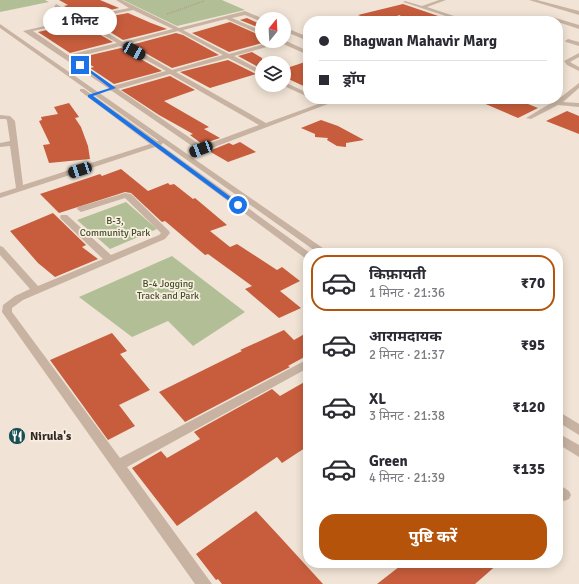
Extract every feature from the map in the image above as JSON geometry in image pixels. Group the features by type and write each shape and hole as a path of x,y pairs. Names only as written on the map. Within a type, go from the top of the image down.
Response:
{"street":[{"path":"118,0 255,70"},
{"path":"422,7 444,0"},
{"path":"532,0 579,14"},
{"path":"405,2 450,16"},
{"path":"56,6 264,126"},
{"path":"12,34 134,8"},
{"path":"69,57 175,29 245,13 255,17"},
{"path":"228,18 255,30"},
{"path":"563,22 579,27"},
{"path":"0,26 94,94 175,160 303,252"},
{"path":"29,31 201,149"},
{"path":"0,32 164,141 317,248"},
{"path":"291,32 303,37"},
{"path":"568,41 579,44"},
{"path":"291,46 303,52"},
{"path":"94,94 256,48"},
{"path":"569,64 567,61 568,59 579,55"},
{"path":"563,63 579,69"},
{"path":"563,98 579,85"},
{"path":"291,87 303,93"},
{"path":"175,160 184,155 325,104"},
{"path":"529,118 554,104"},
{"path":"563,104 579,105"},
{"path":"0,117 8,118 11,121 20,190"},
{"path":"0,196 164,141"},
{"path":"0,145 14,143"},
{"path":"81,209 125,195 128,196 166,233 162,237 13,302 7,307 7,312 204,584"},
{"path":"64,217 110,260"},
{"path":"288,241 298,235"},
{"path":"0,249 37,291"},
{"path":"119,465 303,367"},
{"path":"563,419 579,430"},
{"path":"563,441 579,452"}],"path":[{"path":"164,15 191,7 204,1 202,0"}],"green space":[{"path":"0,0 45,0 49,2 0,12"},
{"path":"123,0 222,0 245,10 177,26"},
{"name":"B-3, Community Park","path":"126,202 157,229 110,249 77,220"},
{"name":"B-4 Jogging Track and Park","path":"172,256 245,312 193,346 168,321 132,337 79,297"}],"building":[{"path":"59,0 100,0 119,8 83,16 64,6 68,5"},
{"path":"403,4 438,16 361,16 358,15"},
{"path":"128,13 167,29 123,40 91,20"},
{"path":"247,18 255,22 255,26 240,20"},
{"path":"230,22 255,33 255,45 229,52 192,33"},
{"path":"83,25 113,42 70,53 38,32 60,27 65,30"},
{"path":"176,33 183,35 219,55 172,68 131,45"},
{"path":"121,48 162,71 114,84 90,68 94,67 78,58"},
{"path":"252,52 259,56 255,56 255,65 238,56"},
{"path":"228,60 255,74 210,88 180,72"},
{"path":"303,63 303,86 291,80 291,67"},
{"path":"170,76 195,90 164,101 209,127 204,129 220,138 202,144 190,135 193,134 159,115 121,90"},
{"path":"69,103 79,117 75,118 81,127 88,146 90,159 49,163 43,145 50,144 39,121 42,120 41,117 58,114 54,107"},
{"path":"486,104 528,104 538,108 518,118"},
{"path":"567,111 579,116 579,134 546,121"},
{"path":"321,120 338,126 364,140 346,143 346,147 337,146 327,140 328,138 315,137 315,134 301,128"},
{"path":"240,142 256,152 228,162 209,151 229,143 233,145"},
{"path":"121,169 148,191 168,183 170,185 174,184 193,199 195,198 227,225 210,231 230,247 237,244 277,270 282,267 300,281 280,291 301,308 279,318 245,289 252,286 208,254 205,255 165,221 162,222 131,193 125,192 59,213 40,194 100,174 102,176"},
{"path":"53,213 86,245 82,247 98,259 55,277 38,263 10,231"},
{"path":"284,330 294,340 303,335 303,358 288,366 290,367 185,422 159,392 242,351 240,350"},
{"path":"112,333 127,351 120,354 150,390 119,405 135,426 108,440 50,360"},
{"path":"303,383 303,449 282,463 277,457 177,526 132,468 161,451 167,458 200,439 194,432 272,389 280,396"},
{"path":"256,511 303,562 303,568 308,568 323,584 222,584 218,579 216,580 196,554"},
{"path":"398,568 493,568 475,584 377,584"}],"place":[{"name":"Nirula's","path":"17,436"}],"route":[{"path":"80,65 114,88 90,96 238,205"}]}
